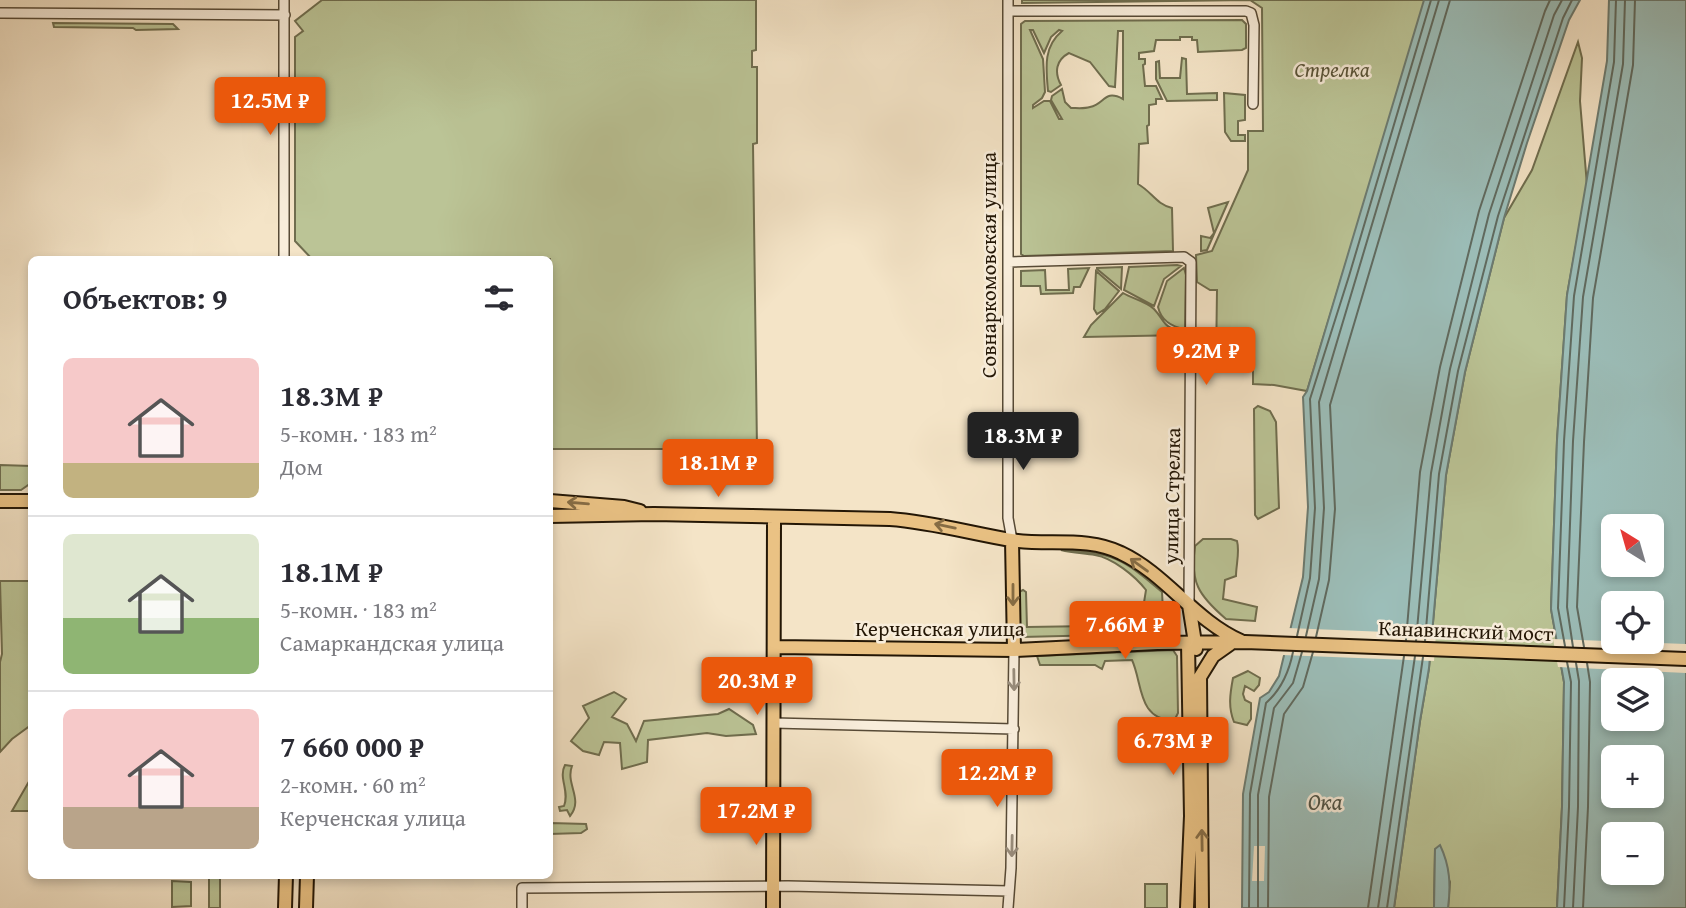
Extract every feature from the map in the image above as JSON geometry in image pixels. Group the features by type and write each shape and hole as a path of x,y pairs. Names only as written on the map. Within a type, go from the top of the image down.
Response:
{"main road":[{"path":"0,501 28,501"},
{"path":"553,501 624,507 654,514"},
{"path":"553,516 654,514 890,519 922,521 1012,540 1104,546 1123,553 1171,589 1216,628 1245,642"},
{"path":"773,908 774,517"},
{"name":"Совнаркомовская улица","path":"1012,540 1014,650"},
{"path":"1188,908 1192,643 1189,605"},
{"path":"1192,643 1200,677 1202,908"},
{"path":"1200,677 1213,656 1231,643"},
{"name":"Керченская улица","path":"775,647 1014,650 1231,643"},
{"name":"Канавинский мост","path":"1231,643 1686,659"},
{"path":"285,908 286,879"},
{"path":"306,908 307,879"}],"street":[{"path":"284,0 284,256"},
{"name":"Совнаркомовская улица","path":"1008,0 1008,518 1012,540"},
{"path":"1008,11 1246,11 1254,18 1253,104"},
{"path":"0,13 285,15"},
{"name":"улица Стрелка","path":"1008,262 1184,257 1191,262 1189,605"},
{"path":"1171,589 1188,573"},
{"name":"Совнаркомовская улица","path":"1008,908 1014,650"},
{"path":"774,723 1014,729"},
{"path":"522,908 522,888 773,887 1009,891"}],"green space":[{"path":"322,0 756,0 756,50 752,51 752,67 757,67 757,143 753,144 757,449 553,449 553,256 309,256 295,241 295,37 303,31 295,21"},
{"path":"1022,0 1250,0 1022,3"},
{"name":"Стрелка","path":"1250,0 1426,0 1307,391 1253,384 1253,363 1216,362 1217,290 1210,290 1197,282 1196,255 1212,251 1248,170 1248,131 1263,131 1262,8"},
{"path":"1242,20 1246,24 1246,48 1242,50 1198,52 1197,40 1180,37 1180,40 1156,40 1154,51 1139,53 1139,59 1145,59 1145,86 1156,86 1162,99 1156,99 1156,104 1149,105 1148,143 1139,144 1138,184 1162,204 1172,208 1173,251 1021,254 1021,24 1025,21","holes":["1030,30 1033,30 1044,53 1051,37 1059,30 1062,31 1052,44 1047,58 1048,91 1051,92 1061,85 1057,76 1058,67 1061,59 1069,53 1090,62 1109,86 1115,87 1118,31 1123,31 1123,99 1108,96 1090,107 1071,108 1065,102 1062,89 1052,96 1051,100 1062,119 1059,119 1050,101 1044,101 1033,108 1045,92 1043,59"]},
{"path":"53,23 173,24 178,29 54,27"},
{"path":"1578,42 1582,58 1580,101 1587,185 1567,295 1557,440 1551,609 1564,682 1557,908 1448,908 1450,882 1435,849 1434,908 1394,908 1429,668 1446,475 1465,372 1504,218 1532,170"},
{"path":"1182,58 1186,59 1187,94 1217,93 1217,100 1167,101 1156,79 1156,62 1159,61 1160,78 1180,78"},
{"path":"1224,93 1245,95 1245,120 1238,121 1238,135 1245,135 1245,141 1231,141 1225,132"},
{"path":"1228,202 1207,250 1201,251 1201,236 1210,238 1214,233 1208,208"},
{"path":"1181,266 1164,279 1154,306 1124,290 1129,267"},
{"path":"1122,267 1121,289 1097,269 1097,268"},
{"path":"1089,268 1080,287 1074,287 1073,293 1041,294 1040,286 1021,286 1021,271 1045,270 1046,290 1069,290 1068,269"},
{"path":"1184,268 1185,329 1168,322 1158,307 1167,281"},
{"path":"1096,271 1119,291 1105,309 1097,314 1094,309"},
{"path":"1123,293 1154,309 1165,324 1185,332 1185,335 1084,337 1091,325"},
{"path":"1258,406 1270,411 1276,422 1279,508 1258,519 1255,515 1254,409"},
{"path":"0,465 28,466 28,485 21,490 0,490"},
{"path":"1203,539 1237,541 1236,576 1225,580 1223,599 1257,607 1255,621 1226,619 1203,595 1195,579 1194,558 1195,546"},
{"path":"1061,550 1093,552 1116,559 1138,572 1162,592 1163,611 1154,630 1104,635 1022,637 1017,593 1023,590 1026,592 1027,627 1092,626 1142,615 1146,590 1130,574 1102,557"},
{"path":"0,581 28,581 28,727 0,752 0,662"},
{"path":"1173,650 1177,656 1178,713 1174,721 1162,719 1147,707 1132,660 1105,661 1102,669 1095,665 1040,665 1037,656"},
{"path":"1248,671 1260,678 1254,691 1245,686 1245,700 1251,703 1251,719 1247,725 1234,722 1230,700 1233,678"},
{"path":"614,692 626,699 612,717 627,724 636,741 644,721 718,714 729,709 753,725 756,734 726,736 707,733 648,740 647,762 622,769 620,743 604,742 599,755 583,751 571,741 589,718 583,706"},
{"path":"565,765 572,766 570,773 575,804 570,816 567,810 560,811 559,807 564,806 566,795 563,775"},
{"path":"28,783 28,811 12,811"},
{"path":"553,823 586,824 587,829 581,833 553,834"},
{"path":"209,879 220,879 220,908 209,908"},
{"path":"172,881 191,882 191,906 172,907"},
{"path":"1145,884 1167,884 1167,908 1145,908"}],"water":[{"name":"Ока","path":"1424,0 1580,0 1569,20 1527,143 1504,218 1465,372 1446,475 1429,668 1394,908 1242,908 1243,794 1260,698 1269,692 1279,676 1303,577 1308,507 1303,397"},
{"path":"1609,0 1686,0 1686,908 1557,908 1564,682 1551,609 1557,440 1567,295 1607,61"},
{"path":"1440,845 1449,876 1448,908 1434,908 1435,849"}],"pier":[{"path":"1288,628 1436,634 1434,661 1282,655"},
{"path":"1553,639 1601,641 1601,654 1664,654 1664,643 1686,644 1686,673 1664,672 1664,668 1558,667"},
{"path":"1254,846 1265,846 1264,881 1252,881"}]}
